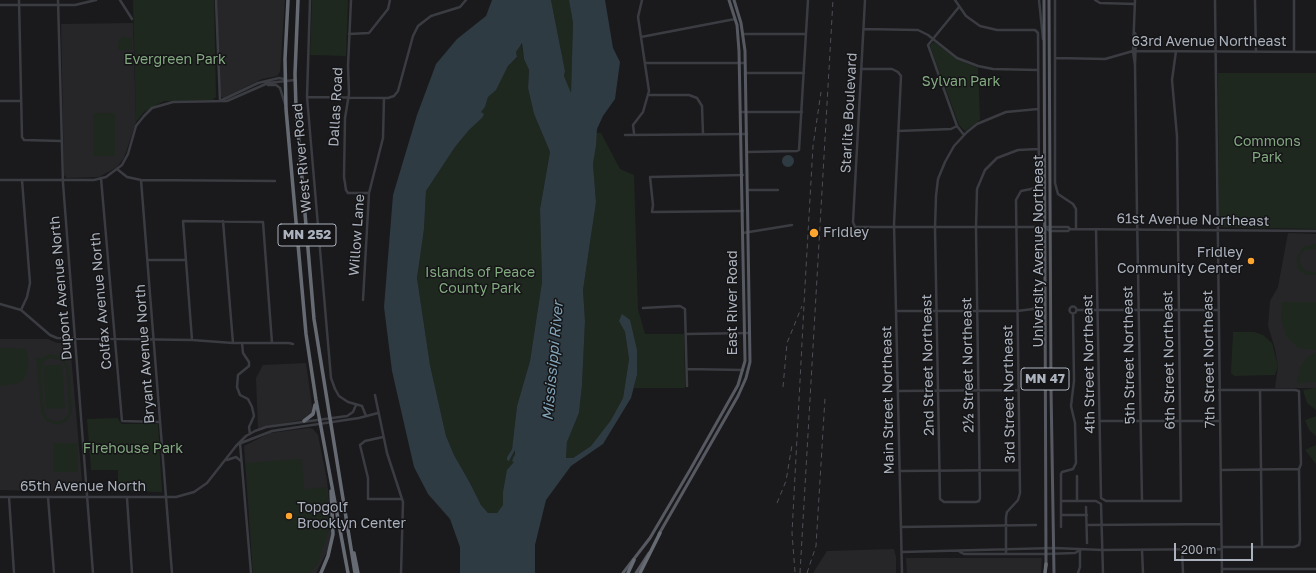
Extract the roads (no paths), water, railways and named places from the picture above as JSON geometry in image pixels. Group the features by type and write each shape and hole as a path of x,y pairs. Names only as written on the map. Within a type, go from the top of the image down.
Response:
{"highway":[{"name":"MN 252","path":"288,0 285,80 286,109 305,325 319,419 328,466"},
{"name":"MN 252","path":"298,0 295,80 296,123 314,324 345,515"},
{"path":"304,421 313,414 316,400"},
{"path":"321,573 330,549 333,523 328,466"},
{"path":"328,466 348,573"},
{"path":"345,515 355,573"},
{"path":"345,515 358,573"},
{"path":"640,573 660,533"},
{"path":"318,573 330,549"},
{"path":"628,573 634,560"},
{"path":"1046,564 1046,573"}],"main road":[{"name":"East River Road","path":"623,573 654,532 738,385 743,370 746,351 740,63 739,38 735,18 729,0"},
{"name":"East River Road","path":"636,573 743,387 750,362 745,63 743,34 734,0"},
{"name":"University Avenue Northeast","path":"1044,0 1046,564"},
{"name":"University Avenue Northeast","path":"1049,0 1054,573"}],"street":[{"path":"19,0 22,137 24,140 61,141"},
{"name":"Dupont Avenue North","path":"58,0 62,180 93,573"},
{"path":"0,5 82,5 96,0"},
{"path":"120,0 132,19"},
{"path":"216,0 220,102"},
{"name":"West River Road","path":"310,0 306,97 327,346 333,386 341,398 356,405"},
{"name":"Dallas Road","path":"351,0 349,34 349,94 345,118 344,160 346,190 348,193 369,193"},
{"path":"349,34 369,33 388,9 390,0"},
{"path":"306,97 384,98 394,96 398,91 413,36 418,26 431,16 460,7 466,0"},
{"path":"634,133 634,125 643,112 649,95 638,12 642,0"},
{"path":"747,152 798,151 802,112 808,0"},
{"name":"Starlite Boulevard","path":"865,0 853,222 854,226 857,228 895,227"},
{"path":"955,0 970,20 986,28 1037,31 1038,149"},
{"path":"1039,0 1044,44"},
{"path":"1055,0 1056,188 1058,194 1073,204 1076,209 1076,229"},
{"path":"1095,0 1100,3 1135,2"},
{"name":"7th Street Northeast","path":"1215,0 1222,573"},
{"path":"1255,0 1256,52"},
{"path":"1294,0 1294,52"},
{"name":"5th Street Northeast","path":"1135,2 1138,310 1142,501"},
{"path":"959,7 928,45 957,126 964,135"},
{"path":"641,37 735,18"},
{"path":"864,29 918,30 933,38 958,58 978,66 992,69 1038,70"},
{"path":"743,34 806,34"},
{"name":"63rd Avenue Northeast","path":"1055,58 1105,59 1135,51 1316,52"},
{"name":"6th Street Northeast","path":"1142,501 1181,501 1179,310 1176,229 1177,136 1172,80 1176,51"},
{"path":"645,63 745,63"},
{"name":"Main Street Northeast","path":"861,69 892,69 900,74 895,227 902,573"},
{"path":"745,73 804,73"},
{"path":"220,102 258,83 279,78 285,80"},
{"path":"0,180 62,180 101,178 117,169 128,154 137,124 152,108 173,102 220,102 240,96 258,87 285,80 295,80"},
{"path":"258,87 273,84 280,88 286,109"},
{"path":"649,95 689,95 697,98 702,106 703,134"},
{"name":"Willow Lane","path":"363,300 369,193 383,138 384,98"},
{"path":"0,101 21,101"},
{"name":"2nd Street Northeast","path":"941,501 938,391 936,188 941,170 952,150 964,135 977,124 998,114 1013,110 1038,109"},
{"path":"741,112 802,112"},
{"path":"898,132 951,129 957,126"},
{"path":"625,135 634,133 746,134"},
{"name":"2½ Street Northeast","path":"941,501 979,501 980,470 976,228 977,189 988,166 997,158 1010,152 1038,149"},
{"name":"3rd Street Northeast","path":"1006,554 1005,526 1007,512 1019,497 1020,470 1016,228 1017,197 1021,191 1038,187 1038,149"},
{"path":"117,169 127,177 141,180 275,181"},
{"path":"742,175 650,177 653,205 652,212 743,210"},
{"name":"Colfax Avenue North","path":"101,178 122,421 160,422"},
{"path":"21,310 27,297 30,283 22,180"},
{"name":"Bryant Avenue North","path":"141,180 172,573"},
{"path":"748,190 778,190"},
{"path":"192,340 183,221 263,222 272,343"},
{"path":"223,221 233,343"},
{"path":"743,232 792,225"},
{"path":"895,227 1050,229"},
{"name":"61st Avenue Northeast","path":"1050,229 1068,231 1070,229 1316,231"},
{"name":"4th Street Northeast","path":"1096,229 1101,495 1106,501 1142,501"},
{"path":"148,260 186,260"},
{"path":"0,304 21,310 54,337 75,339 154,339 293,344"},
{"path":"896,311 1018,310 1033,309 1038,305"},
{"path":"643,308 680,306 684,308 687,386"},
{"path":"1062,527 1061,474 1062,472 1073,469 1076,463 1074,423 1071,406 1074,381 1073,314 1070,312 1071,307 1074,307 1077,310 1218,310"},
{"path":"1073,314 1077,310"},
{"path":"686,334 750,333"},
{"path":"242,343 243,353 249,362 249,366 238,375 237,387 240,395 248,399 252,407 254,416 249,427 250,434 266,427 319,419 329,420 366,416 378,413"},
{"path":"687,369 743,370"},
{"path":"898,391 1019,390"},
{"path":"960,552 964,549 1006,548 1182,550 1299,545 1299,469 1301,464 1299,392 1295,390 1219,390"},
{"path":"1260,390 1262,547"},
{"path":"375,395 383,437 402,499 401,573"},
{"path":"251,573 240,443 272,431 320,424 351,414 356,405 364,407 366,416"},
{"path":"1100,421 1219,421"},
{"name":"65th Avenue North","path":"0,497 166,498 186,495 201,488 213,477 240,443 250,434"},
{"path":"383,437 365,441 360,446 368,478 368,499 402,499"},
{"path":"223,463 232,457 236,457 242,461"},
{"path":"1220,470 1299,469"},
{"path":"900,471 1020,470"},
{"path":"1077,476 1077,501"},
{"path":"9,497 14,573"},
{"path":"48,497 54,573"},
{"path":"127,498 132,573"},
{"path":"1061,502 1096,501 1100,503 1103,573"},
{"path":"1086,507 1087,543"},
{"path":"1061,515 1086,515"},
{"path":"1087,525 1221,524"},
{"path":"901,527 1036,525"},
{"path":"902,552 1054,554 1075,553 1080,550"},
{"path":"1078,573 1080,567 1080,550"},
{"path":"1142,550 1143,573"},
{"path":"1182,550 1183,573"},
{"path":"1222,569 1316,569"}],"water":[{"name":"Mississippi River","path":"492,0 551,0 565,71 564,76 571,93 573,23 569,0 605,0 613,48 620,62 615,99 603,116 597,129 593,164 596,202 583,290 585,321 582,385 579,413 567,442 566,458 573,458 591,446 611,420 623,398 629,359 625,332 619,321 622,314 630,320 637,350 637,375 631,398 603,444 571,466 546,500 535,545 535,573 460,573 460,547 450,519 428,494 414,467 392,371 384,307 393,195 417,115 436,64 457,39 486,16","holes":["522,43 524,59 529,70 528,88 534,114 550,152 540,209 542,282 530,361 517,406 512,449 507,457 507,460 509,461 515,450 512,461 514,462 507,470 503,492 503,505 497,513 488,513 481,505 454,455 446,436 430,365 417,278 424,229 426,191 455,147 469,130 482,118 484,114 481,112 485,107 488,97 496,90 508,66 517,57 516,52"]},
{"path":"786,155 790,155 794,161 790,167 786,167 782,163 782,159"}],"railway":[{"path":"800,573 833,0"},
{"path":"795,572 792,533 805,286 813,146 821,92"},
{"path":"783,387 787,343 802,306"},
{"path":"807,573 816,546 825,398"},
{"path":"777,503 786,481 792,445"}],"place":[{"name":"Fridley","path":"814,233"},
{"name":"Fridley Community Center","path":"1251,261"},
{"name":"Topgolf Brooklyn Center","path":"289,516"}],"park label":[{"name":"Evergreen Park","path":"175,60"},
{"name":"Sylvan Park","path":"961,82"},
{"name":"Commons Park","path":"1267,150"},
{"name":"Islands of Peace County Park","path":"480,282"},
{"name":"Firehouse Park","path":"133,449"}]}
